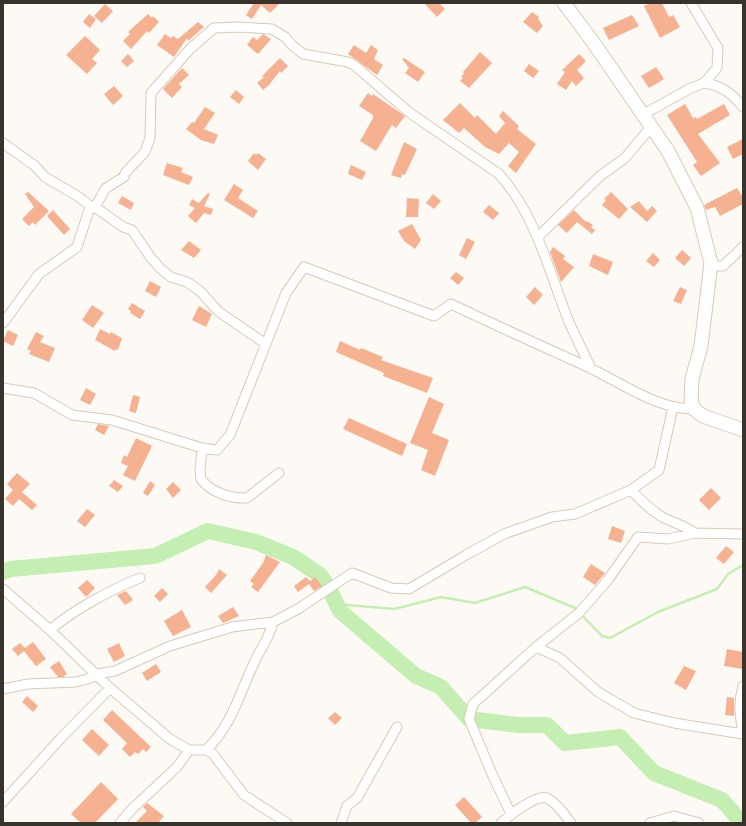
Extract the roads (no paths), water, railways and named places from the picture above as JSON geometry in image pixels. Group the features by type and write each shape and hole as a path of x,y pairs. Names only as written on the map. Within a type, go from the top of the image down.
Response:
{"street":[{"path":"564,3 644,114 651,127 668,151 697,208 705,234 711,266 701,346 690,392 694,409"},
{"path":"644,114 704,83 717,68 718,48 691,3"},
{"path":"3,323 39,274 77,247 89,210 94,208 106,188 124,177 125,173 145,152 150,138 151,93 190,49 214,28 256,28 278,32 303,54 348,62 359,68 410,113 500,174 510,186 538,237 570,324 591,369"},
{"path":"704,83 714,84 731,92 743,107"},
{"path":"538,237 600,176 625,158 651,127"},
{"path":"3,143 35,166 45,177 79,197 123,227 132,230 161,270 171,277 187,282 200,291 219,312 266,344"},
{"path":"711,266 723,266 743,247"},
{"path":"3,388 34,393 72,415 112,420 202,448 217,450 230,435 286,293 304,266 434,316 451,304 591,369 628,388 678,409 694,409 704,416 743,430"},
{"path":"3,689 28,684 76,682 88,679 97,674 115,671 170,646 232,627 274,622 298,609 348,574 359,574 391,588 409,589 504,534 552,517 575,514 631,490 659,470 672,406"},
{"path":"202,448 200,470 201,479 208,488 219,492 241,499 247,498 279,473"},
{"path":"631,490 656,513 681,524 695,533"},
{"path":"511,814 492,774 469,719 473,704 536,647 579,613 607,581 638,537 668,540 695,533 743,534"},
{"path":"50,630 61,621 123,585 140,578"},
{"path":"3,588 50,630 110,688 170,739 189,750 206,750 219,761 244,795 287,823"},
{"path":"206,750 217,740 228,724 255,661 270,637 274,622"},
{"path":"536,647 560,658 598,692 634,713 674,723 743,734 739,711 739,700 743,686"},
{"path":"3,802 92,704 110,688"},
{"path":"341,823 347,806 357,798 397,727"},
{"path":"120,823 132,809 177,768 189,750"},
{"path":"500,823 511,814 540,797 546,798 558,806 571,823"},
{"path":"650,823 674,816 699,823"}],"waterway":[{"path":"3,572 11,569 155,556 208,531 256,542 293,557 320,575 329,588 340,611 416,676 441,687 469,719 518,725 547,725 565,743 620,737 654,773 722,800 742,823"},
{"path":"336,604 394,609 441,597 475,603 525,587 575,608 602,636 610,638 658,612 717,589 728,574 743,565"}]}
